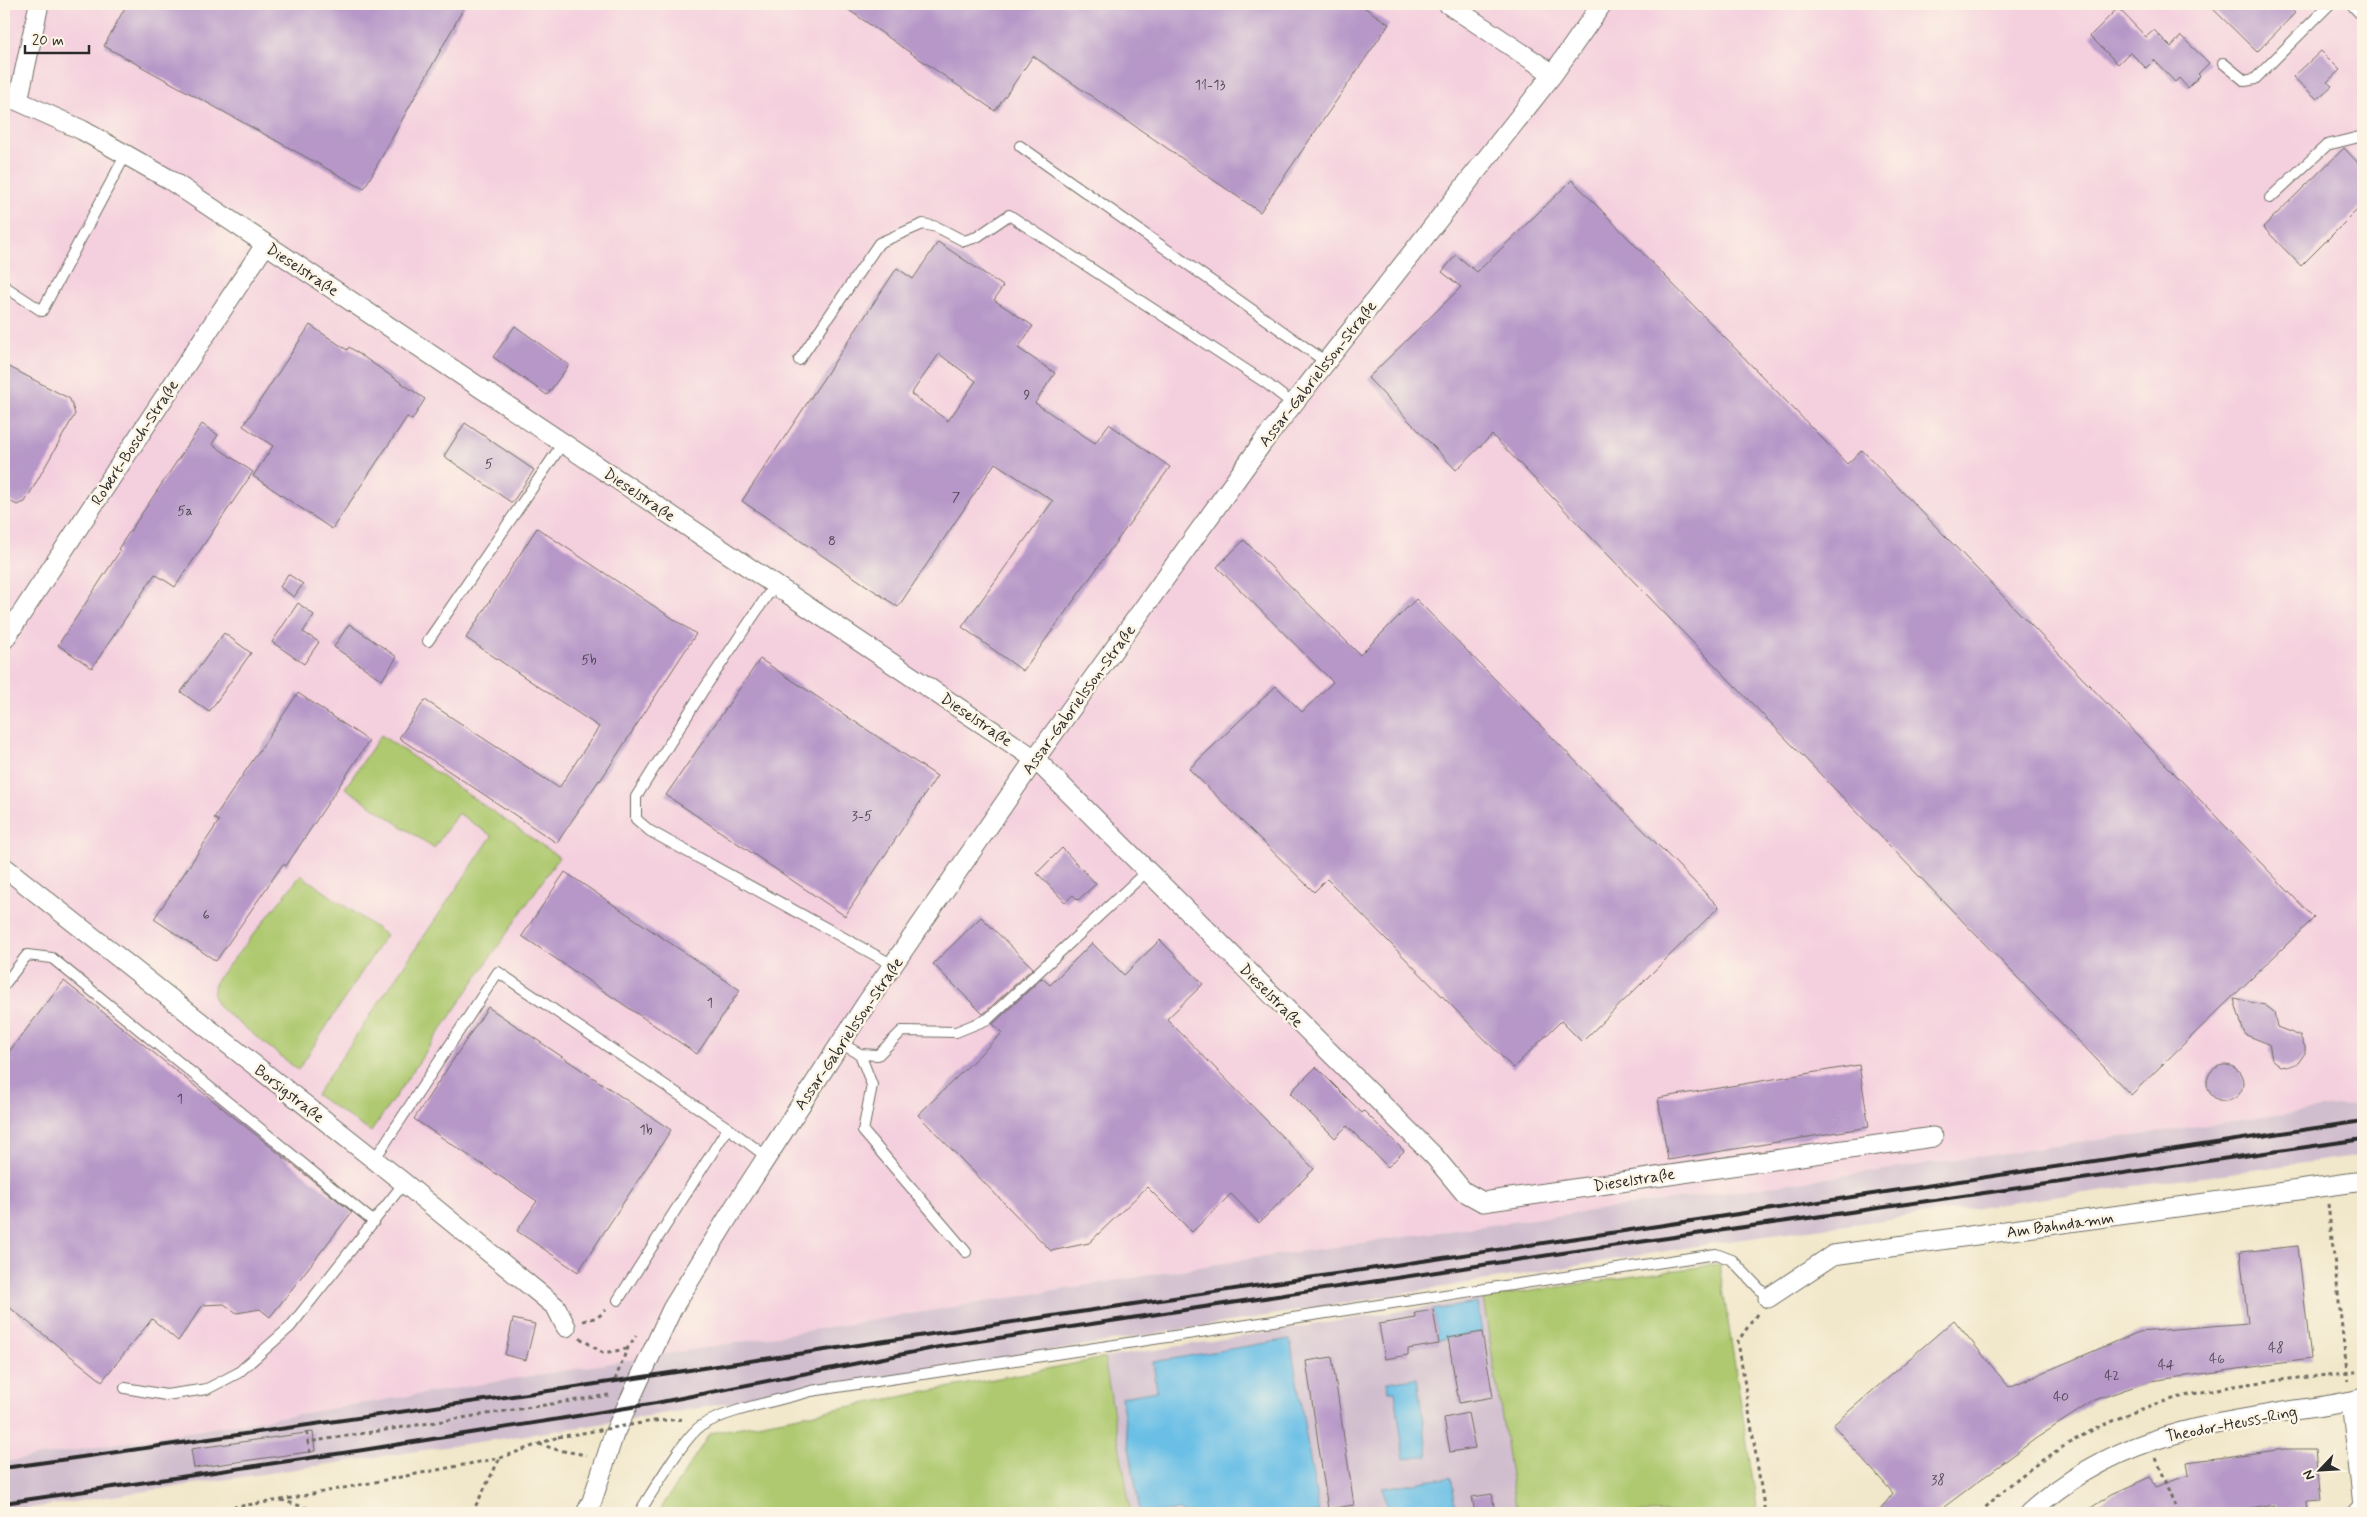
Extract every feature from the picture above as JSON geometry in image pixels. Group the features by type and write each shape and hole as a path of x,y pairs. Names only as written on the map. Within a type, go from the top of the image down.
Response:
{"street":[{"path":"11,100 38,4"},
{"path":"1448,4 1553,74"},
{"name":"Assar-Gabrielsson-Straße","path":"586,1513 592,1501 614,1434 672,1309 840,1043 1035,759 1263,442 1553,74 1602,4"},
{"path":"2357,4 2363,10"},
{"name":"Dieselstraße","path":"11,100 82,130 167,178 1035,759 1434,1156 1463,1191 1483,1202 1933,1137"},
{"name":"Robert-Bosch-Straße","path":"4,640 265,244"},
{"name":"Borsigstraße","path":"4,868 374,1160 556,1307 566,1327"},
{"name":"Am Bahndamm","path":"1768,1298 1833,1256 2363,1181"},
{"path":"2356,1513 2363,1505 2357,1400"},
{"name":"Theodor-Heuss-Ring","path":"2029,1513 2090,1468 2124,1450 2149,1441 2186,1429 2357,1400"}],"lane":[{"path":"2223,63 2245,81 2254,79 2330,4"},
{"path":"2270,198 2327,145 2363,136"},
{"path":"1020,146 1326,362"},
{"path":"4,286 42,311 126,154"},
{"path":"799,360 879,243 923,224 937,227 964,241 977,237 1009,215 1266,382 1293,404"},
{"path":"428,641 563,443"},
{"path":"775,584 702,692 636,797 636,819 650,831 893,965"},
{"path":"840,1043 860,1054 878,1054 902,1031 956,1032 988,1019 1147,871"},
{"path":"4,985 27,955 52,958 374,1222"},
{"path":"374,1160 498,972 728,1128 767,1157"},
{"path":"860,1054 872,1086 863,1131 966,1252"},
{"path":"618,1300 728,1128"},
{"path":"125,1388 166,1394 206,1389 238,1373 290,1327 404,1184"},
{"path":"639,1513 687,1441 700,1426 715,1419 811,1392 1716,1254 1732,1260 1768,1298"}],"path":[{"path":"2326,1186 2357,1400"},
{"path":"1764,1513 1738,1341 1768,1298"},
{"path":"566,1327 598,1317 618,1300"},
{"path":"592,1348 602,1353 627,1350"},
{"path":"308,1442 609,1395"},
{"path":"192,1513 280,1500 500,1458 558,1436 678,1418 693,1420 700,1426"},
{"path":"307,1432 310,1453"},
{"path":"538,1444 590,1456"},
{"path":"2164,1453 2155,1455 2179,1513"},
{"path":"472,1513 500,1458"},
{"path":"280,1500 323,1513"}],"shaded area":[{"path":"4,4 2363,4 2363,1103 1254,1258 4,1462"},
{"path":"2363,1103 2363,1155 1728,1241 587,1426 4,1512 4,1462 1254,1258"},
{"path":"1483,1298 1517,1513 1131,1513 1104,1358"}],"green space":[{"path":"381,735 559,857 371,1132 316,1095 492,836 458,813 434,848 345,788"},
{"path":"301,875 386,935 298,1070 219,1007 213,996 215,982"},
{"path":"1719,1264 1758,1513 1517,1513 1483,1298"},
{"path":"1104,1358 1131,1513 658,1513 710,1433"}],"water":[{"path":"1477,1303 1482,1332 1438,1340 1433,1310"},
{"path":"1290,1339 1319,1513 1181,1513 1180,1511 1140,1513 1121,1397 1157,1391 1153,1362"},
{"path":"1417,1378 1428,1456 1404,1459 1395,1391 1389,1391 1388,1382"},
{"path":"1451,1477 1457,1513 1387,1513 1383,1488"}],"building":[{"path":"127,4 466,4 364,189 104,46"},
{"path":"840,4 1359,4 1389,24 1260,212 1033,56 995,111"},
{"path":"2208,4 2285,4 2295,13 2257,52"},
{"path":"2118,8 2146,37 2154,30 2171,47 2181,36 2209,63 2198,74 2200,76 2188,88 2179,78 2175,82 2154,60 2146,68 2130,52 2118,64 2090,36"},
{"path":"2321,51 2340,70 2327,82 2332,86 2317,99 2293,77"},
{"path":"2344,148 2363,168 2363,204 2301,266 2263,227"},
{"path":"1572,180 1847,464 1862,450 2314,918 2131,1095 1492,435 1456,470 1368,378 1461,287 1442,272 1456,255 1477,272"},
{"path":"938,242 1003,286 994,300 1033,326 1018,348 1055,373 1035,403 1095,443 1109,424 1170,467 1023,671 962,627 1053,501 995,463 898,607 742,501 897,268 913,279","holes":["939,354 976,381 948,421 911,394"]},
{"path":"310,325 347,350 349,347 425,399 412,420 407,417 332,529 253,476 273,446 243,426"},
{"path":"515,326 569,365 547,395 493,357"},
{"path":"4,364 70,399 75,414 25,502 17,505 4,498"},
{"path":"465,423 534,470 512,503 444,456"},
{"path":"202,424 218,435 212,444 253,472 175,587 155,574 92,668 58,645 120,551 118,549"},
{"path":"537,528 696,634 557,843 399,738 425,700 559,788 599,727 466,638"},
{"path":"1244,540 1360,655 1416,599 1719,907 1582,1042 1561,1021 1513,1068 1327,879 1314,892 1189,769 1276,686 1302,712 1333,682 1217,567"},
{"path":"288,574 303,584 294,597 280,587"},
{"path":"298,603 314,615 303,632 319,642 304,664 272,642"},
{"path":"349,624 397,657 382,680 334,647"},
{"path":"224,633 251,653 209,712 181,692"},
{"path":"760,659 937,776 845,916 666,795"},
{"path":"298,693 369,741 286,866 283,864 216,961 154,919 219,821 214,818"},
{"path":"1062,848 1096,884 1078,900 1073,895 1065,902 1037,873"},
{"path":"565,872 740,990 697,1054 522,936"},
{"path":"981,917 1033,968 983,1014 933,964"},
{"path":"1160,940 1203,984 1167,1019 1314,1169 1259,1223 1231,1194 1192,1232 1147,1187 1089,1243 1051,1251 918,1115 1002,1033 993,1024 1042,978 1050,985 1092,943 1124,975"},
{"path":"64,981 352,1212 270,1317 260,1309 237,1313 224,1304 203,1305 178,1341 152,1319 102,1381 4,1303 4,1058"},
{"path":"2234,999 2265,1005 2274,1012 2277,1027 2300,1036 2305,1047 2305,1053 2298,1063 2287,1067 2281,1066 2272,1059 2269,1044 2246,1035"},
{"path":"488,1007 671,1130 578,1272 517,1231 537,1201 414,1119"},
{"path":"1859,1065 1869,1127 1668,1160 1658,1098"},
{"path":"2225,1065 2232,1066 2238,1070 2242,1076 2242,1090 2238,1096 2232,1100 2225,1101 2218,1100 2212,1096 2208,1090 2207,1083 2208,1076 2212,1070 2218,1066"},
{"path":"1316,1067 1362,1113 1364,1111 1404,1151 1388,1167 1347,1126 1335,1138 1290,1093"},
{"path":"2298,1246 2311,1359 2150,1381 2095,1400 2035,1439 1936,1513 1878,1513 1893,1493 1833,1425 1954,1320 2009,1387 2139,1332 2248,1323 2240,1252"},
{"path":"1433,1310 1439,1344 1408,1349 1408,1355 1385,1359 1379,1324 1416,1318 1415,1313"},
{"path":"513,1319 535,1324 526,1360 505,1355"},
{"path":"1482,1332 1493,1397 1459,1403 1448,1338"},
{"path":"1332,1357 1354,1505 1328,1509 1306,1361"},
{"path":"1468,1413 1475,1448 1450,1452 1444,1418"},
{"path":"313,1432 315,1451 194,1468 191,1449"},
{"path":"2285,1449 2316,1449 2321,1501 2307,1502 2308,1513 2276,1513 2275,1505 2225,1513 2083,1513 2112,1494 2150,1477 2155,1487 2189,1475 2187,1462"},
{"path":"1492,1494 1495,1513 1475,1513 1472,1497"}],"railway":[{"path":"4,1468 569,1388 2363,1121"},
{"path":"4,1503 363,1450 656,1403 939,1347 1569,1252 2363,1139"}]}
